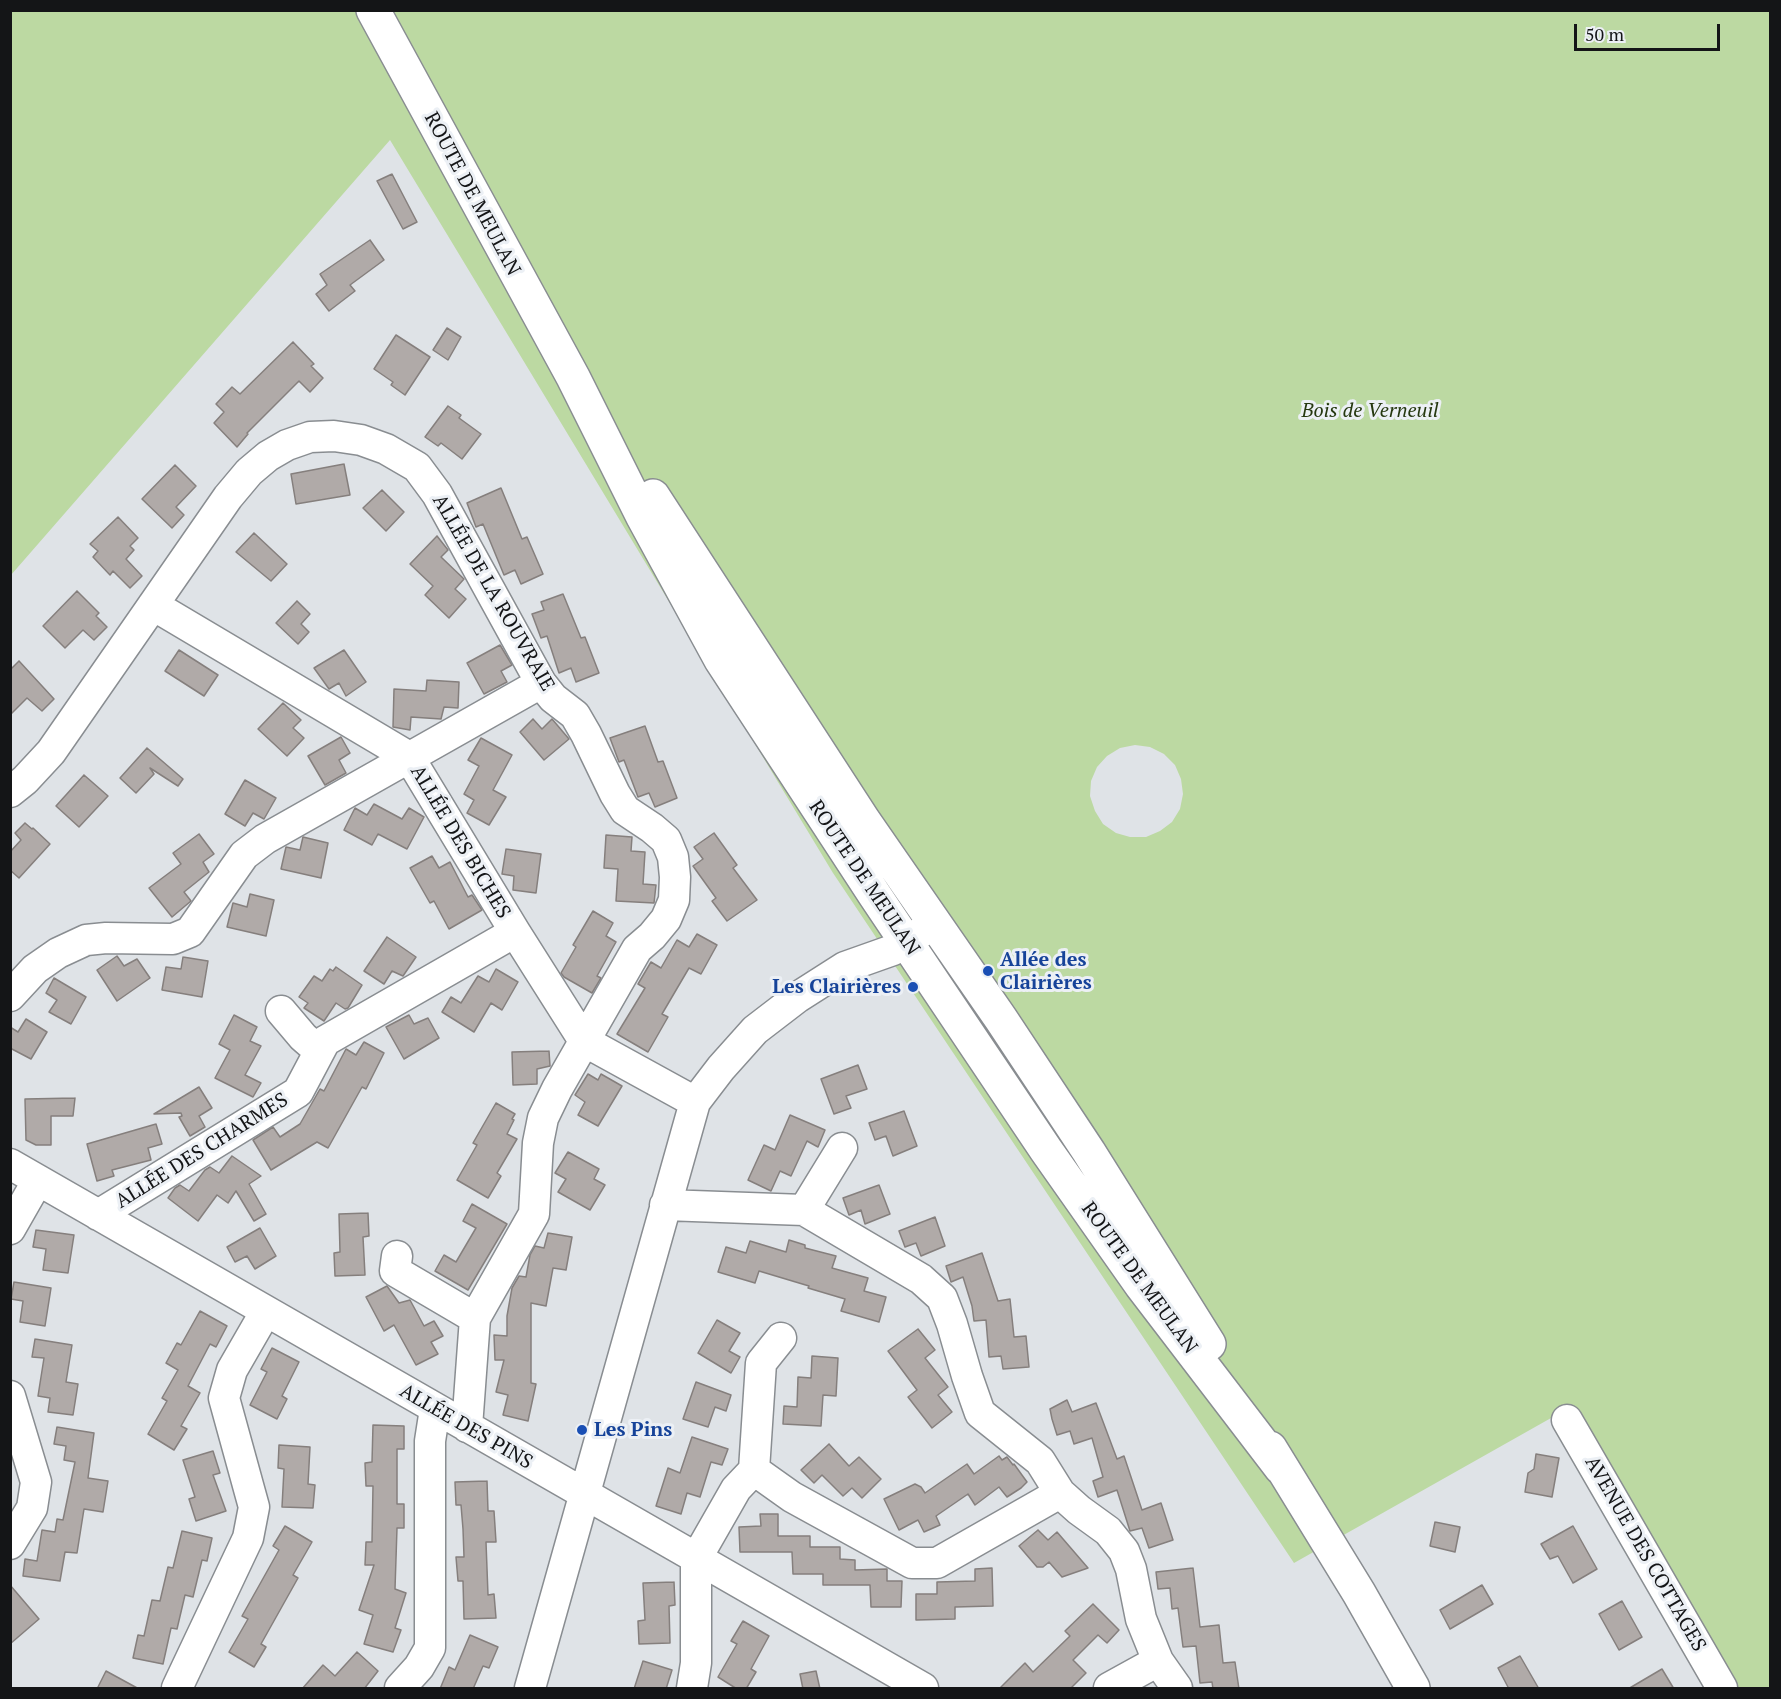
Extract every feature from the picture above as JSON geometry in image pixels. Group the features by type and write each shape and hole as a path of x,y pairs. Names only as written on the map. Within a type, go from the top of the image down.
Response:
{"main road":[{"name":"ROUTE DE MEULAN","path":"373,10 573,377 643,517 722,660 900,933 1097,1224 1281,1468"},
{"name":"ROUTE DE MEULAN","path":"573,377 864,821 1030,1063 1134,1221 1197,1323 1281,1468 1359,1593 1407,1681"}],"street":[{"name":"ALLÉE DE LA ROUVRAIE","path":"10,792 25,780 51,752 228,496 249,472 268,456 287,445 310,437 334,436 361,440 386,449 417,467 437,494 540,683 553,698 575,715 625,810 666,840 673,858 675,877 674,900 666,919 637,949 543,1118 538,1143 534,1214 475,1318 467,1427"},
{"name":"ALLÉE DES BICHES","path":"153,604 409,757 584,1041 695,1102"},
{"path":"10,996 35,969 58,953 86,940 173,939 190,932 244,855 265,838 540,683"},
{"path":"530,1689 695,1102 755,1030 798,997 845,967 871,941 900,933 929,915"},
{"name":"ALLÉE DES CHARMES","path":"98,1215 298,1092 325,1041 515,932"},
{"path":"281,1011 303,1037 319,1051"},
{"path":"804,1210 842,1148"},
{"name":"ALLÉE DES PINS","path":"10,1164 923,1689"},
{"path":"10,1229 38,1180"},
{"path":"665,1205 804,1210 921,1279 942,1298 980,1413 1040,1461 1060,1493 1108,1531 1124,1551 1131,1569 1141,1619 1158,1661 1178,1689"},
{"path":"397,1256 395,1271 475,1318"},
{"path":"177,1689 248,1538 254,1507 224,1398 232,1370 266,1311"},
{"path":"692,1689 696,1663 696,1559 736,1489 754,1470 761,1364 781,1338"},
{"path":"10,1396 36,1482 32,1508 10,1544"},
{"path":"400,1689 419,1667 430,1648 430,1441 435,1409"},
{"name":"AVENUE DES COTTAGES","path":"1567,1420 1722,1689"},
{"path":"754,1470 792,1497 912,1563 937,1563 1060,1493"},
{"path":"1109,1689 1158,1661"}],"green space":[{"name":"Bois de Verneuil","path":"11,11 1770,11 1770,1688 1728,1688 1567,1409 1294,1563 833,873 390,140 11,575","holes":["1135,745 1150,747 1164,754 1175,765 1181,779 1183,794 1180,809 1172,822 1146,837 1130,837 1116,833 1103,824 1095,811 1090,796 1091,781 1097,767 1107,756 1120,748"]}],"building":[{"path":"392,174 417,222 403,229 377,181"},
{"path":"370,240 384,260 350,285 355,291 329,311 316,294 327,285 320,274"},
{"path":"447,328 461,337 448,360 433,350"},
{"path":"396,335 430,357 405,395 391,385 393,382 374,369"},
{"path":"293,342 314,364 311,366 323,378 310,392 299,381 247,433 237,447 214,423 224,412 216,404 232,387 240,394"},
{"path":"448,406 461,415 459,418 481,434 462,459 441,443 438,446 425,437"},
{"path":"344,464 350,495 296,504 291,474"},
{"path":"175,465 196,486 176,507 184,515 172,528 142,499"},
{"path":"501,488 522,539 527,537 543,574 521,584 515,570 504,575 483,524 476,527 467,503"},
{"path":"382,490 404,512 386,531 363,508"},
{"path":"118,517 138,538 130,546 134,550 126,559 142,576 130,588 113,571 110,575 93,557 98,551 90,544"},
{"path":"254,533 287,564 271,581 236,552"},
{"path":"437,536 448,550 441,557 464,579 455,589 466,599 449,618 425,595 433,586 410,564"},
{"path":"77,591 99,613 96,616 107,627 94,640 83,630 65,648 43,626"},
{"path":"563,594 581,638 585,637 599,673 576,682 571,668 559,673 547,636 541,638 532,614 544,610 541,602"},
{"path":"297,601 310,614 301,624 309,632 298,644 276,623"},
{"path":"500,645 512,665 501,671 507,682 484,694 467,663"},
{"path":"179,650 218,675 204,696 165,671"},
{"path":"344,650 366,682 346,696 339,683 329,689 314,668"},
{"path":"19,661 54,699 42,711 27,698 10,715 10,670"},
{"path":"427,680 459,682 458,708 444,707 441,719 411,717 410,730 393,727 394,689 426,691"},
{"path":"283,703 301,720 293,728 304,738 287,756 258,729"},
{"path":"533,719 542,729 552,719 569,739 544,760 520,732"},
{"path":"645,726 658,762 663,761 677,798 655,807 649,793 638,797 624,760 619,762 610,738"},
{"path":"341,737 350,753 339,760 346,773 325,785 308,756"},
{"path":"481,738 512,755 493,790 506,797 489,825 467,813 474,800 464,794 479,766 468,760"},
{"path":"147,748 183,779 178,786 150,768 154,774 136,793 120,778"},
{"path":"84,775 108,796 79,827 56,806"},
{"path":"245,780 276,798 264,819 253,813 245,826 225,814"},
{"path":"374,804 402,819 409,808 424,817 407,849 378,834 372,845 344,830 355,808 367,815"},
{"path":"25,823 50,844 19,878 10,870 10,852 21,840 15,833"},
{"path":"714,833 737,865 733,868 757,900 727,921 712,901 716,898 693,866 703,859 694,847"},
{"path":"199,834 214,854 203,862 209,872 184,892 191,901 172,917 149,888 181,864 173,853"},
{"path":"606,835 632,837 631,851 645,852 643,884 656,885 654,903 616,901 618,869 604,868"},
{"path":"303,837 328,843 321,878 281,869 286,847 300,850"},
{"path":"506,849 541,854 536,893 513,890 514,876 502,874"},
{"path":"432,856 439,868 450,862 468,897 472,895 482,910 449,929 434,901 430,903 410,868"},
{"path":"250,894 274,900 266,936 227,927 233,903 247,907"},
{"path":"593,911 613,923 606,936 616,942 597,976 601,978 592,993 561,973 576,947 573,945"},
{"path":"697,934 717,945 701,974 689,968 662,1014 668,1017 648,1052 617,1034 645,988 638,984 651,962 661,968 677,940 689,947"},
{"path":"387,937 416,957 403,976 392,971 384,984 364,971"},
{"path":"117,956 124,966 137,959 150,978 117,1001 97,970"},
{"path":"183,957 208,961 202,997 162,990 166,967 181,969"},
{"path":"336,967 362,985 348,1008 345,1009 336,1003 324,1021 304,1008 308,1003 299,997 314,976 322,981 330,969 333,971"},
{"path":"496,969 518,982 502,1010 491,1003 474,1032 442,1012 451,997 461,1003 478,976 489,982"},
{"path":"54,978 86,997 71,1024 49,1012 57,1000 46,993"},
{"path":"234,1015 257,1027 250,1041 261,1046 245,1075 261,1083 253,1097 215,1078 230,1050 219,1044"},
{"path":"409,1015 414,1024 428,1018 439,1038 404,1059 386,1027"},
{"path":"26,1019 47,1032 31,1059 10,1048 10,1027 18,1032"},
{"path":"364,1042 384,1053 366,1089 362,1087 328,1148 317,1142 271,1170 253,1140 273,1127 280,1137 300,1124 320,1089 324,1091 346,1049 356,1055"},
{"path":"549,1051 550,1066 537,1069 537,1084 513,1085 512,1052"},
{"path":"858,1065 867,1089 846,1096 851,1108 834,1114 821,1079"},
{"path":"588,1074 598,1080 601,1074 622,1086 598,1126 578,1115 585,1102 575,1095"},
{"path":"199,1087 212,1108 199,1116 205,1127 190,1136 179,1117 182,1116 181,1113 154,1114"},
{"path":"75,1098 73,1116 51,1116 51,1145 36,1145 26,1140 25,1099"},
{"path":"496,1103 515,1114 507,1134 517,1139 497,1173 501,1176 488,1198 457,1180 477,1145 473,1143"},
{"path":"904,1111 917,1146 893,1156 886,1136 875,1140 869,1123"},
{"path":"790,1115 825,1130 818,1147 807,1141 791,1176 780,1171 771,1191 748,1180 764,1145 775,1150"},
{"path":"156,1124 162,1144 148,1148 151,1160 112,1170 114,1176 97,1181 87,1144"},
{"path":"568,1152 599,1169 594,1179 605,1185 590,1210 558,1192 566,1179 555,1173"},
{"path":"232,1156 261,1176 249,1184 266,1214 254,1221 236,1191 228,1203 217,1195 198,1221 168,1198 180,1185 189,1191 210,1167 219,1173"},
{"path":"879,1185 890,1214 865,1224 861,1210 849,1215 843,1198"},
{"path":"472,1204 507,1224 468,1290 435,1271 444,1255 456,1262 476,1228 463,1221"},
{"path":"368,1213 369,1236 363,1237 365,1275 335,1276 334,1253 340,1252 339,1214"},
{"path":"935,1217 945,1246 921,1256 916,1243 905,1247 899,1231"},
{"path":"260,1228 276,1256 255,1269 247,1256 235,1262 227,1247"},
{"path":"36,1230 74,1235 68,1273 43,1270 46,1249 33,1247"},
{"path":"548,1233 572,1237 566,1270 553,1268 546,1306 531,1303 531,1383 536,1384 528,1421 503,1415 508,1395 496,1392 504,1360 495,1360 494,1335 507,1336 507,1316 512,1288 519,1276 526,1277 530,1255 535,1246 544,1248"},
{"path":"789,1240 805,1245 805,1248 836,1256 832,1268 868,1278 864,1291 886,1297 879,1322 841,1311 845,1299 808,1288 809,1286 759,1271 755,1283 718,1272 726,1247 746,1253 750,1241 786,1252"},
{"path":"982,1253 998,1301 1010,1299 1014,1337 1026,1336 1029,1367 1003,1369 1001,1356 989,1357 986,1320 974,1321 963,1277 951,1282 946,1266"},
{"path":"14,1282 51,1288 45,1326 20,1322 23,1301 11,1299"},
{"path":"387,1286 399,1303 410,1300 424,1326 434,1321 443,1336 431,1342 438,1354 416,1365 394,1325 384,1331 366,1297"},
{"path":"200,1311 227,1326 216,1347 210,1344 188,1386 200,1393 181,1426 187,1429 174,1450 148,1434 167,1401 162,1398 178,1370 166,1363 177,1343 181,1345"},
{"path":"717,1320 740,1333 729,1351 740,1357 731,1373 698,1353"},
{"path":"918,1329 935,1350 925,1358 948,1387 938,1395 952,1412 932,1428 908,1397 917,1390 888,1351"},
{"path":"35,1339 72,1345 66,1382 78,1384 73,1415 48,1412 50,1398 38,1396 44,1358 32,1357"},
{"path":"272,1348 299,1362 282,1396 287,1399 277,1419 250,1405 267,1372 261,1369"},
{"path":"812,1356 838,1358 836,1396 823,1395 821,1426 783,1424 784,1406 797,1407 798,1377 811,1378"},
{"path":"696,1382 731,1395 726,1411 715,1407 708,1427 683,1419"},
{"path":"1067,1400 1072,1412 1096,1403 1117,1459 1124,1456 1142,1510 1161,1503 1173,1540 1149,1548 1142,1528 1130,1531 1117,1490 1098,1497 1093,1481 1103,1477 1092,1438 1074,1444 1070,1431 1057,1435 1050,1409"},
{"path":"373,1425 404,1426 404,1449 397,1449 397,1504 404,1504 404,1528 397,1528 395,1589 406,1593 395,1628 401,1630 393,1652 364,1644 373,1615 359,1610 374,1565 365,1565 366,1542 372,1542 373,1486 366,1486 365,1463 372,1462"},
{"path":"57,1427 94,1433 88,1478 108,1481 103,1512 84,1509 77,1553 65,1552 60,1581 23,1576 25,1559 37,1561 42,1530 55,1532 57,1519 63,1520 75,1462 64,1460 66,1446 54,1444"},
{"path":"692,1437 728,1449 722,1465 711,1462 700,1497 687,1493 681,1514 656,1506 668,1468 680,1473"},
{"path":"829,1444 849,1466 859,1457 881,1479 862,1498 852,1488 843,1496 822,1475 814,1483 801,1470"},
{"path":"279,1445 310,1447 308,1484 315,1485 313,1508 282,1507 284,1469 278,1468"},
{"path":"213,1451 220,1473 213,1475 226,1511 196,1521 189,1499 195,1497 183,1460"},
{"path":"1536,1454 1559,1458 1552,1497 1525,1492 1528,1473 1534,1469"},
{"path":"999,1456 1002,1460 1007,1457 1027,1482 1021,1488 1007,1497 999,1487 975,1505 968,1494 936,1516 940,1525 924,1532 918,1520 899,1530 884,1499 915,1484 925,1493 967,1464 974,1474"},
{"path":"487,1481 488,1511 494,1511 496,1542 486,1542 488,1595 494,1594 496,1618 464,1619 463,1581 458,1581 456,1557 464,1557 463,1529 461,1505 456,1505 455,1482"},
{"path":"760,1514 778,1514 778,1536 810,1536 810,1547 840,1547 840,1559 855,1560 855,1570 887,1569 887,1581 902,1581 901,1607 871,1607 870,1585 823,1585 823,1574 793,1574 792,1552 740,1552 739,1527 761,1526"},
{"path":"1435,1522 1460,1527 1455,1552 1430,1546"},
{"path":"285,1526 312,1542 293,1575 298,1578 261,1644 266,1647 254,1667 229,1652 248,1619 242,1616 279,1550 273,1546"},
{"path":"1573,1526 1597,1569 1573,1583 1558,1556 1550,1559 1541,1544"},
{"path":"1038,1530 1048,1540 1057,1532 1088,1568 1062,1577 1049,1562 1043,1567 1037,1567 1019,1546"},
{"path":"182,1531 212,1538 207,1561 202,1560 193,1597 185,1595 177,1629 171,1628 163,1664 133,1658 138,1635 144,1636 152,1600 160,1601 168,1567 173,1568"},
{"path":"992,1568 993,1606 955,1607 955,1619 916,1620 916,1594 937,1594 937,1582 975,1581 975,1569"},
{"path":"1193,1568 1200,1627 1219,1625 1223,1663 1235,1662 1239,1689 1213,1689 1212,1682 1200,1683 1196,1646 1183,1647 1178,1608 1172,1609 1170,1588 1158,1589 1156,1572"},
{"path":"674,1582 675,1605 669,1606 670,1643 639,1644 638,1621 645,1620 643,1583"},
{"path":"10,1585 39,1619 10,1644"},
{"path":"1482,1585 1493,1604 1450,1629 1440,1610"},
{"path":"1622,1601 1642,1637 1619,1650 1599,1614"},
{"path":"1093,1604 1119,1630 1107,1643 1098,1635 1073,1660 1086,1673 1070,1689 999,1689 1025,1663 1033,1672 1070,1636 1065,1631"},
{"path":"743,1621 769,1636 751,1669 756,1672 746,1689 737,1689 718,1677 737,1644 731,1641"},
{"path":"470,1635 498,1647 489,1668 483,1666 473,1689 440,1689 449,1667 455,1670"},
{"path":"357,1652 378,1671 364,1689 302,1689 323,1665 335,1676"},
{"path":"1520,1656 1539,1689 1509,1689 1498,1668"},
{"path":"643,1661 672,1670 666,1689 634,1689"},
{"path":"1662,1669 1674,1689 1628,1689"},
{"path":"106,1671 139,1689 97,1689"},
{"path":"816,1671 820,1689 803,1689 800,1674"}],"place":[{"name":"Allée des Clairières","path":"988,971"},
{"name":"Les Clairières","path":"913,987"},
{"name":"Les Pins","path":"582,1430"}]}
